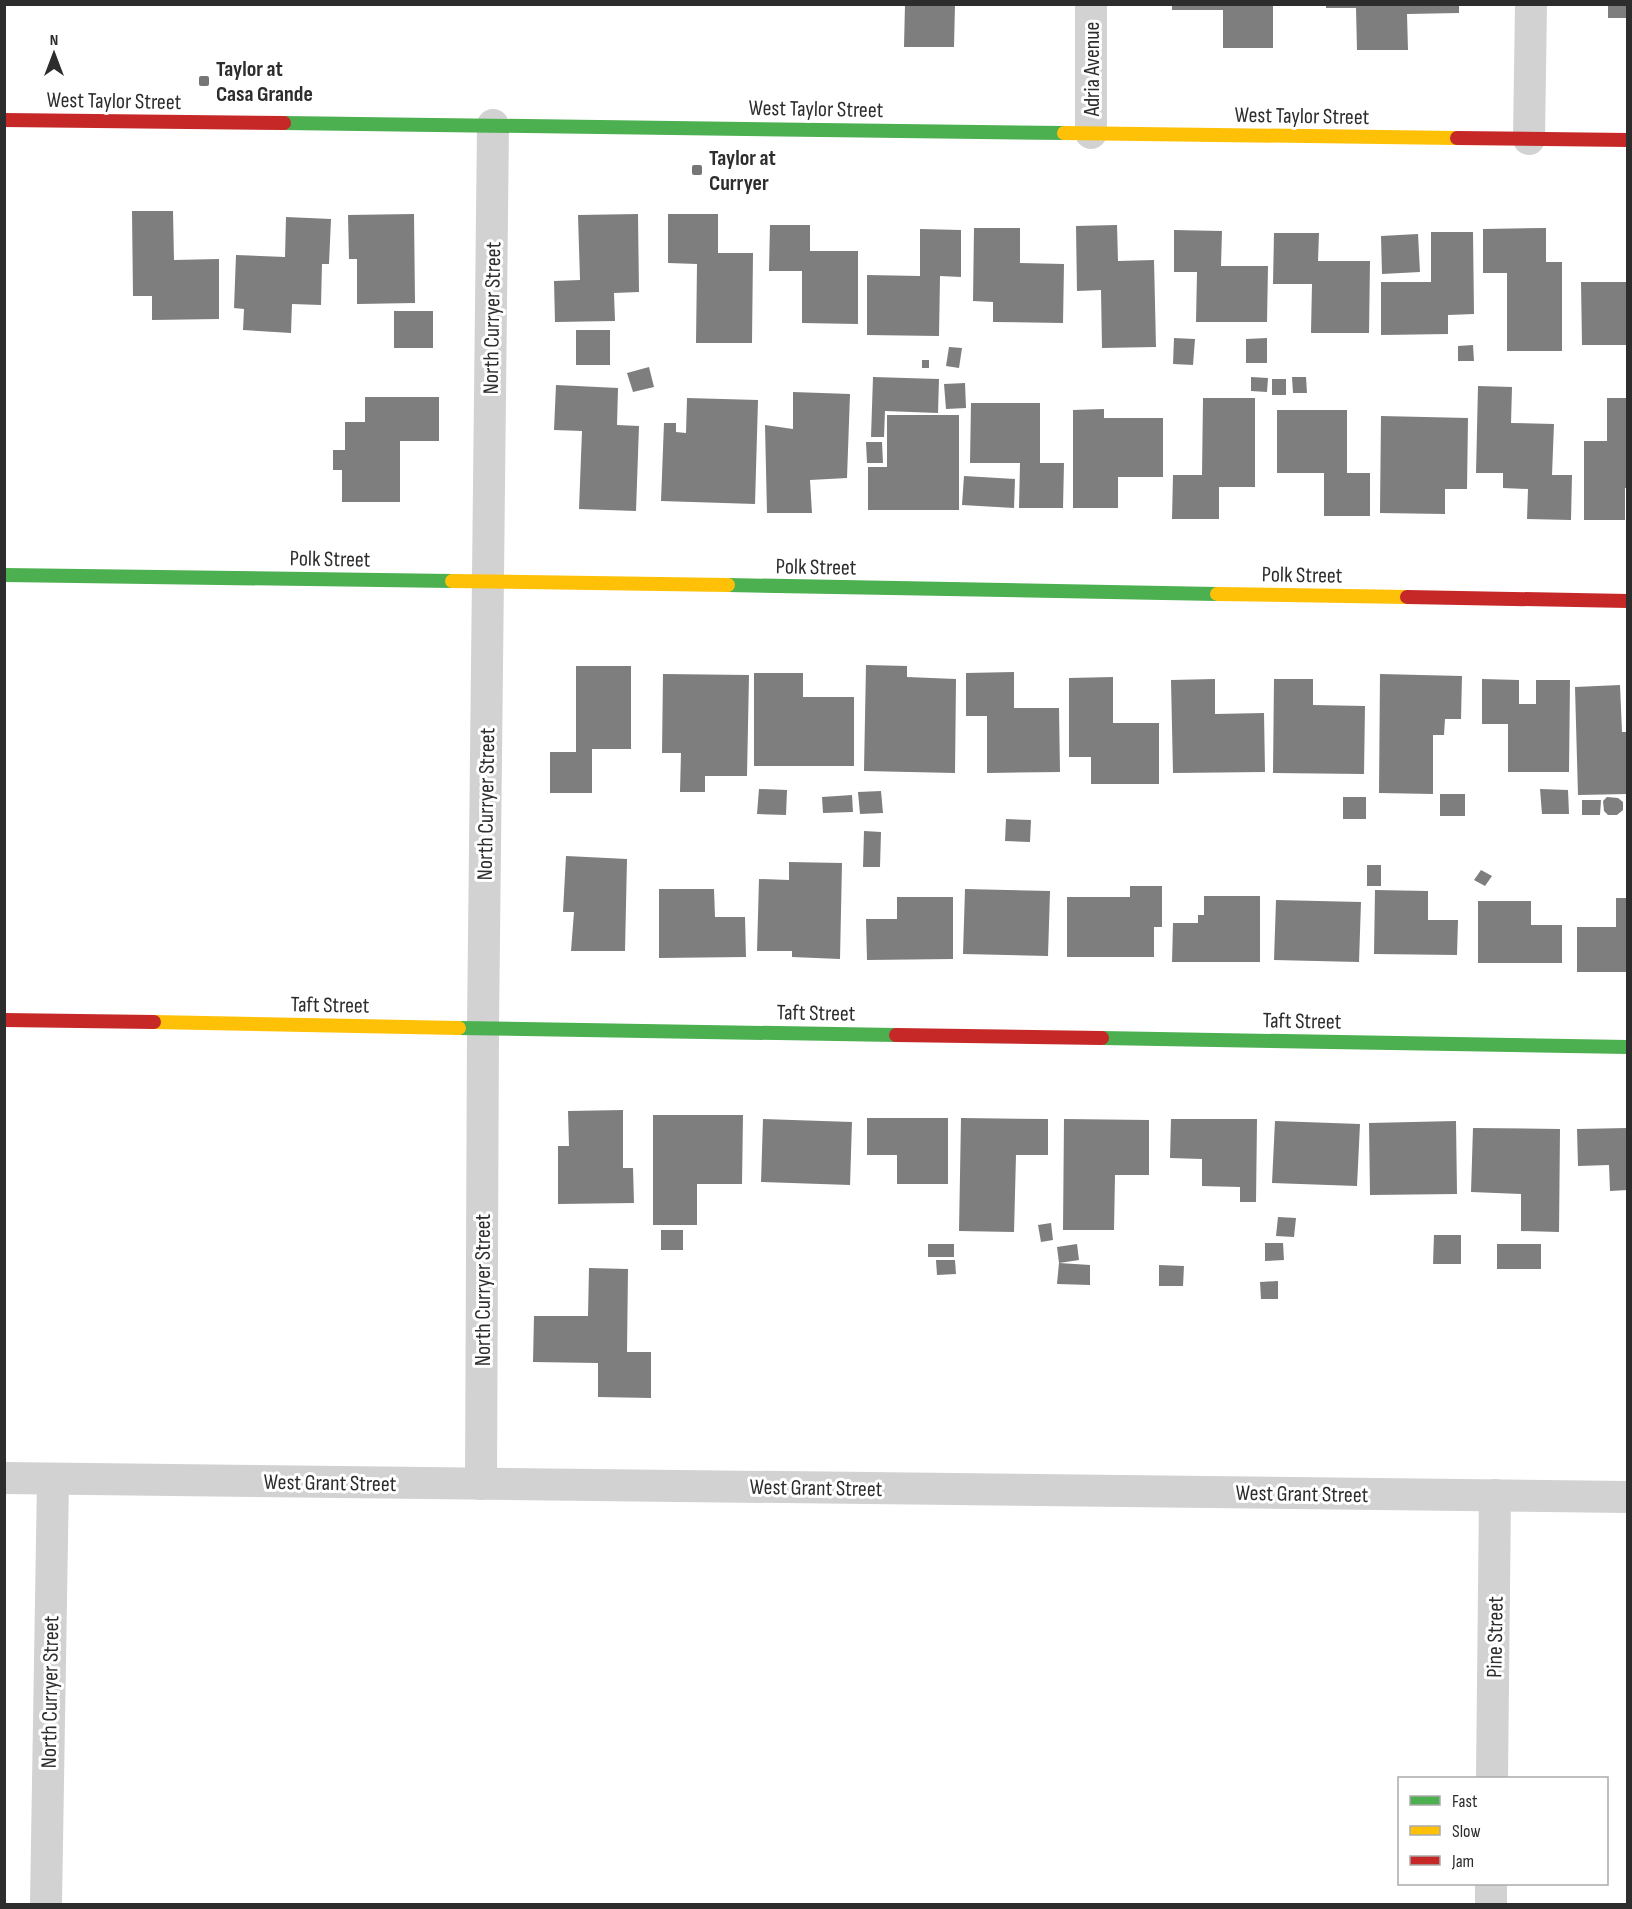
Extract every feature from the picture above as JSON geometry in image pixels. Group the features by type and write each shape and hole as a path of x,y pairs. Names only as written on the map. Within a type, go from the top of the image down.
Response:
{"street":[{"name":"Adria Avenue","path":"1091,4 1091,133"},
{"path":"1529,139 1531,4"},
{"name":"West Taylor Street","path":"4,120 1628,140"},
{"name":"North Curryer Street","path":"481,1484 483,1027 493,125"},
{"name":"Polk Street","path":"4,575 1628,601"},
{"name":"Taft Street","path":"4,1020 1628,1047"},
{"name":"West Grant Street","path":"4,1478 1628,1497"},
{"name":"North Curryer Street","path":"46,1905 53,1479"},
{"name":"Pine Street","path":"1492,1777 1495,1495"},
{"path":"1491,1885 1491,1905"}],"building":[{"path":"905,4 955,4 954,47 904,47"},
{"path":"1172,4 1273,4 1273,48 1223,48 1223,10 1172,10"},
{"path":"1326,4 1459,4 1459,13 1407,14 1408,50 1357,50 1356,8 1326,8"},
{"path":"1608,4 1628,4 1628,18 1608,18"},
{"path":"132,211 173,211 174,260 219,259 219,319 152,320 152,296 133,296"},
{"path":"414,214 415,303 357,304 357,259 349,259 348,215"},
{"path":"638,214 639,292 614,293 615,321 555,322 554,281 580,280 578,215"},
{"path":"668,214 718,214 718,253 753,253 752,343 696,343 697,264 668,263"},
{"path":"286,217 331,219 329,264 322,264 321,305 292,304 291,333 243,330 244,309 234,308 236,255 285,257"},
{"path":"770,225 810,225 810,251 858,251 858,324 802,323 802,271 769,271"},
{"path":"1117,225 1118,261 1154,260 1156,347 1102,348 1101,290 1077,291 1076,226"},
{"path":"974,228 1020,228 1020,263 1064,264 1063,323 993,322 993,302 973,301"},
{"path":"1546,228 1546,262 1562,262 1562,351 1507,351 1507,273 1483,273 1483,229"},
{"path":"920,229 961,230 961,277 940,276 939,336 867,335 867,275 920,276"},
{"path":"1174,230 1222,231 1221,266 1268,266 1267,322 1196,322 1197,272 1174,272"},
{"path":"1431,232 1473,232 1474,314 1448,315 1448,334 1381,335 1381,282 1431,282"},
{"path":"1274,233 1319,233 1318,261 1370,261 1369,333 1311,333 1312,284 1273,284"},
{"path":"1418,234 1420,272 1382,274 1381,236"},
{"path":"1581,282 1628,282 1628,345 1582,345"},
{"path":"394,311 433,311 433,348 394,348"},
{"path":"576,330 610,330 610,365 576,365"},
{"path":"1174,338 1195,339 1193,365 1173,364"},
{"path":"1267,338 1267,363 1246,363 1246,339"},
{"path":"1473,345 1474,361 1458,361 1458,346"},
{"path":"949,347 962,348 959,368 946,366"},
{"path":"922,360 929,360 929,368 922,368"},
{"path":"649,367 654,387 633,392 627,373"},
{"path":"873,377 939,379 938,413 885,411 884,437 871,437"},
{"path":"1251,377 1268,378 1267,392 1251,391"},
{"path":"1292,377 1306,377 1307,393 1293,393"},
{"path":"1272,379 1286,379 1286,395 1272,395"},
{"path":"965,383 966,408 946,409 944,384"},
{"path":"556,385 618,388 617,425 639,426 636,511 579,509 582,431 554,430"},
{"path":"1478,386 1512,387 1511,423 1554,424 1552,475 1572,475 1571,520 1527,519 1528,489 1503,488 1503,473 1476,473"},
{"path":"793,392 850,394 847,478 810,480 812,513 767,513 765,425 793,429"},
{"path":"365,397 439,397 439,441 400,441 400,502 342,502 342,470 333,470 333,450 345,450 345,422 365,422"},
{"path":"687,398 758,400 755,504 661,501 664,423 676,423 676,432 686,433"},
{"path":"1203,398 1255,398 1255,487 1219,487 1219,519 1172,519 1173,475 1202,475"},
{"path":"1607,398 1628,398 1628,488 1625,488 1625,520 1584,520 1584,441 1607,441"},
{"path":"971,403 1040,403 1040,463 1064,463 1063,508 1019,508 1020,463 970,463"},
{"path":"1104,409 1104,418 1163,418 1163,477 1118,477 1118,508 1073,508 1073,410"},
{"path":"1277,410 1347,410 1347,473 1370,473 1370,516 1324,516 1324,473 1277,473"},
{"path":"887,415 959,415 959,510 868,510 868,467 887,467"},
{"path":"1381,416 1468,418 1467,489 1445,489 1445,514 1380,513"},
{"path":"866,442 882,442 883,463 867,463"},
{"path":"964,476 1015,479 1014,508 962,505"},
{"path":"866,665 907,666 907,677 956,679 955,773 864,771"},
{"path":"576,666 631,666 631,749 592,749 592,793 550,793 550,752 576,752"},
{"path":"1014,672 1014,708 1059,708 1060,772 987,773 987,716 966,716 966,673"},
{"path":"754,673 803,673 803,697 854,697 854,766 754,766"},
{"path":"663,674 749,675 747,776 705,776 705,792 680,792 681,753 662,753"},
{"path":"1380,674 1462,676 1461,719 1445,719 1444,735 1433,735 1433,794 1379,793"},
{"path":"1113,677 1113,723 1159,723 1159,784 1091,784 1091,757 1069,757 1069,678"},
{"path":"1215,679 1215,714 1264,713 1265,772 1173,773 1171,680"},
{"path":"1274,679 1313,679 1313,705 1365,706 1364,774 1273,773"},
{"path":"1482,679 1519,680 1519,704 1536,704 1536,680 1570,680 1569,772 1508,772 1508,724 1482,724"},
{"path":"1620,685 1622,732 1628,732 1628,794 1578,795 1575,687"},
{"path":"759,789 787,790 786,815 757,814"},
{"path":"1540,789 1568,790 1569,814 1542,814"},
{"path":"881,791 883,813 860,814 858,792"},
{"path":"1440,794 1465,794 1465,816 1440,816"},
{"path":"852,795 853,812 823,813 822,797"},
{"path":"1343,797 1366,797 1366,819 1343,819"},
{"path":"1607,797 1618,798 1623,802 1623,810 1617,815 1608,815 1604,811 1603,801"},
{"path":"1582,800 1601,800 1600,815 1582,815"},
{"path":"1006,819 1031,820 1030,842 1005,841"},
{"path":"864,831 881,832 880,867 863,867"},
{"path":"566,856 627,859 625,951 571,951 574,912 563,912"},
{"path":"789,862 842,863 840,959 792,957 792,951 757,951 759,879 789,880"},
{"path":"1367,865 1381,865 1381,886 1367,886"},
{"path":"1481,870 1492,876 1485,886 1474,880"},
{"path":"1130,886 1162,886 1162,927 1154,927 1154,957 1067,957 1067,897 1130,897"},
{"path":"659,889 714,889 715,917 745,917 746,957 659,958"},
{"path":"965,889 1050,891 1048,956 963,954"},
{"path":"1375,890 1428,891 1428,920 1458,920 1457,955 1374,954"},
{"path":"1204,896 1260,896 1260,962 1172,962 1173,923 1198,923 1198,915 1204,915"},
{"path":"897,897 953,897 953,959 867,960 866,919 897,919"},
{"path":"1616,898 1628,898 1628,972 1577,972 1577,927 1616,927"},
{"path":"1276,900 1361,902 1359,962 1274,960"},
{"path":"1478,901 1531,901 1531,925 1562,925 1562,963 1478,963"},
{"path":"623,1110 623,1168 633,1168 634,1203 558,1204 558,1146 569,1146 568,1111"},
{"path":"653,1115 743,1115 742,1184 697,1184 697,1225 653,1225"},
{"path":"867,1118 948,1118 948,1184 897,1184 897,1155 867,1155"},
{"path":"961,1118 1048,1119 1048,1155 1016,1155 1014,1232 959,1231"},
{"path":"763,1119 852,1122 850,1185 761,1182"},
{"path":"1064,1119 1149,1120 1149,1175 1115,1175 1114,1230 1063,1230"},
{"path":"1171,1119 1257,1119 1256,1202 1240,1202 1240,1187 1202,1186 1202,1159 1170,1158"},
{"path":"1275,1121 1360,1124 1357,1186 1272,1183"},
{"path":"1456,1121 1457,1194 1370,1195 1369,1123"},
{"path":"1473,1128 1560,1129 1559,1232 1521,1231 1521,1194 1471,1192"},
{"path":"1628,1128 1628,1190 1610,1191 1609,1165 1578,1166 1577,1129"},
{"path":"1278,1217 1296,1218 1294,1237 1276,1236"},
{"path":"1051,1223 1053,1240 1041,1242 1038,1225"},
{"path":"661,1230 683,1230 683,1250 661,1250"},
{"path":"1434,1235 1461,1235 1461,1264 1433,1264"},
{"path":"1265,1243 1283,1243 1284,1260 1265,1261"},
{"path":"928,1244 954,1244 954,1257 928,1257"},
{"path":"1077,1244 1079,1260 1059,1263 1057,1247"},
{"path":"1497,1244 1541,1244 1541,1269 1497,1269"},
{"path":"936,1260 955,1260 956,1274 937,1275"},
{"path":"1059,1263 1090,1265 1090,1285 1057,1284"},
{"path":"1159,1265 1184,1266 1183,1286 1159,1286"},
{"path":"589,1268 628,1269 627,1352 651,1352 651,1398 598,1397 598,1363 533,1362 534,1316 588,1316"},
{"path":"1278,1281 1278,1299 1261,1299 1260,1282"}],"traffic: fast":[{"path":"284,123 1064,133"},
{"path":"4,575 452,581"},
{"path":"728,585 1217,594"},
{"path":"459,1028 896,1035"},
{"path":"1102,1038 1628,1047"}],"traffic: slow":[{"path":"1064,133 1457,138"},
{"path":"452,581 728,585"},
{"path":"1217,594 1407,597"},
{"path":"154,1022 459,1028"}],"traffic: jam":[{"path":"4,120 284,123"},
{"path":"1457,138 1628,140"},
{"path":"1407,597 1628,601"},
{"path":"4,1020 154,1022"},
{"path":"896,1035 1102,1038"}],"place":[{"name":"Taylor at Casa Grande","path":"204,81"},
{"name":"Taylor at Curryer","path":"697,170"}]}
